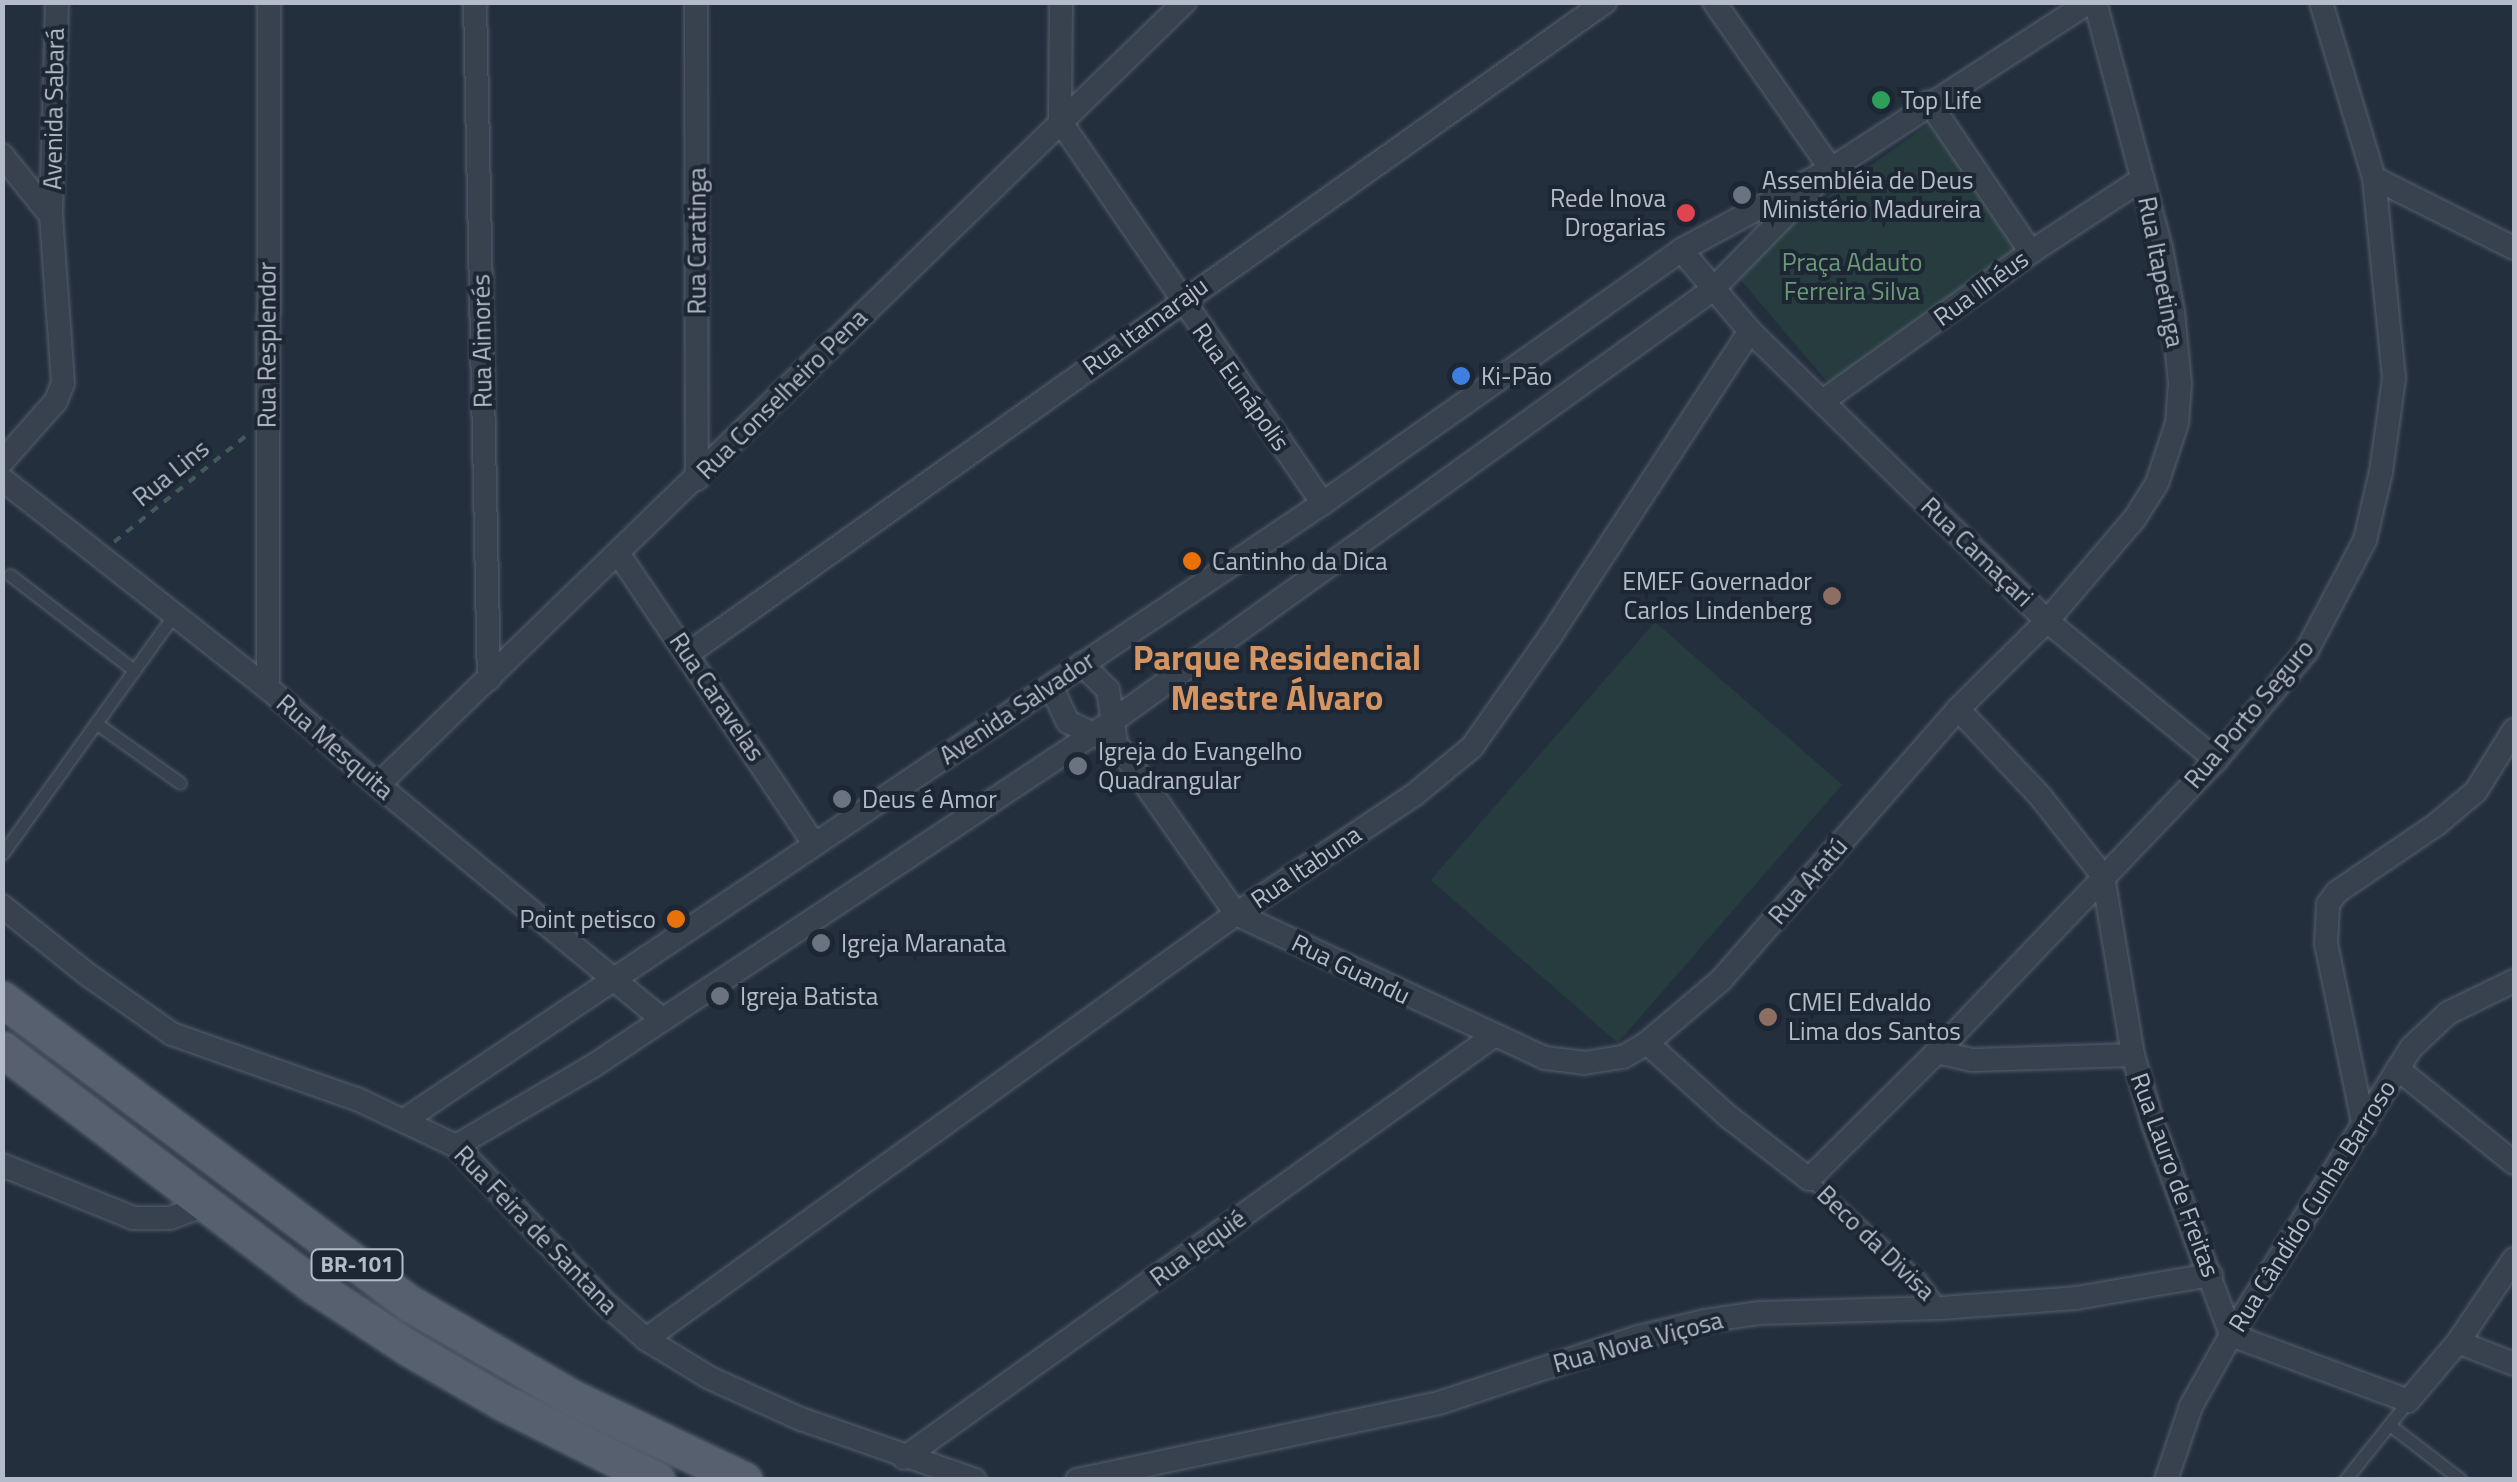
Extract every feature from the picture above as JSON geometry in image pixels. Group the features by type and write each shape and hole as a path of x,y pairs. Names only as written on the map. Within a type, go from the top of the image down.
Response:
{"main road":[{"name":"BR-101","path":"2,999 410,1303 573,1398 744,1480"},
{"name":"BR-101","path":"2,1048 206,1204 407,1348 500,1401 657,1480"}],"street":[{"name":"Avenida Sabará","path":"2,462 56,401 64,383 51,216 56,2"},
{"name":"Rua Resplendor","path":"268,688 270,2"},
{"name":"Rua Aimorés","path":"476,2 489,680"},
{"name":"Rua Caratinga","path":"696,2 697,479"},
{"path":"1060,120 1061,2"},
{"name":"Rua Conselheiro Pena","path":"378,785 1186,2"},
{"name":"Rua Itamaraju","path":"689,653 1604,2"},
{"path":"1714,2 1831,169"},
{"name":"Avenida Salvador","path":"406,1120 1323,503 1681,250 1831,169 1929,102 2092,2"},
{"name":"Rua Itapetinga","path":"1958,709 2048,622 2135,518 2157,483 2177,423 2180,383 2173,312 2142,178 2092,2"},
{"name":"Rua Porto Seguro","path":"1809,1178 1937,1052 2216,760 2306,652 2365,540 2382,472 2394,378 2374,178 2321,2"},
{"path":"1929,102 2031,252"},
{"name":"Rua Eunápolis","path":"1060,120 1323,503"},
{"path":"2,155 51,216"},
{"name":"Avenida Salvador","path":"456,1146 594,1066 1108,732 1712,290 1831,169"},
{"name":"Rua Ilhéus","path":"1823,402 2031,252 2142,178"},
{"path":"2374,178 2514,248"},
{"path":"1681,250 1750,331"},
{"name":"Rua Camaçari","path":"1750,331 2048,622 2216,760"},
{"name":"Rua Itabuna","path":"646,1339 1236,914 1414,794 1472,747 1552,635 1750,331"},
{"name":"Rua Mesquita","path":"2,479 268,688 378,785 663,1020"},
{"name":"Rua Caravelas","path":"618,553 689,653 814,844"},
{"name":"Rua Guandu","path":"1082,664 1108,690 1108,732 1236,914 1492,1037"},
{"name":"Rua Guandu","path":"1051,686 1068,722 1108,732"},
{"name":"Rua Lauro de Freitas","path":"1958,709 2040,796 2104,876 2133,1055 2153,1124 2231,1334"},
{"name":"Rua Aratú","path":"1492,1037 1545,1058 1584,1063 1623,1057 1648,1043 1721,980 1958,709"},
{"path":"2364,1127 2326,944 2328,904 2348,884 2411,843 2476,790 2514,730"},
{"name":"Rua Feira de Santana","path":"2,906 87,974 172,1034 406,1120 456,1146 605,1303 646,1339 710,1378 904,1458 975,1480"},
{"name":"Rua Cândido Cunha Barroso","path":"2166,1480 2190,1406 2398,1069 2425,1032 2448,1013 2493,988 2514,982"},
{"name":"Rua Jequié","path":"904,1458 1492,1037"},
{"path":"1648,1043 1729,1118 1809,1178"},
{"path":"1937,1052 1973,1060 2133,1055"},
{"path":"2398,1069 2514,1163"},
{"path":"2,1165 133,1218 170,1218 206,1204"},
{"path":"2231,1334 2408,1401 2458,1342 2514,1259"},
{"name":"Rua Nova Viçosa","path":"1077,1480 1439,1403 1638,1336 1705,1321 1759,1313 1942,1308 2076,1298 2212,1276"},
{"path":"2458,1342 2514,1364"}],"lane":[{"path":"10,575 134,670"},
{"path":"2,854 174,615"},
{"path":"96,723 180,782"},
{"name":"Beco da Divisa","path":"1809,1178 1912,1271 1942,1308"},
{"path":"2345,1480 2408,1401"},
{"path":"2391,1426 2461,1480"}],"path":[{"name":"Rua Lins","path":"97,555 266,420"}],"green space":[{"name":"Praça Adauto Ferreira Silva","path":"1930,123 2021,253 1833,389 1734,272 1750,252"},
{"path":"1655,622 1842,785 1618,1043 1431,880"}],"place":[{"name":"Top Life","path":"1881,100"},
{"name":"Assembléia de Deus Ministério Madureira","path":"1742,195"},
{"name":"Rede Inova Drogarias","path":"1686,213"},
{"name":"Ki-Pão","path":"1461,376"},
{"name":"Cantinho da Dica","path":"1192,561"},
{"name":"EMEF Governador Carlos Lindenberg","path":"1832,596"},
{"name":"Igreja do Evangelho Quadrangular","path":"1078,766"},
{"name":"Deus é Amor","path":"842,799"},
{"name":"Point petisco","path":"676,919"},
{"name":"Igreja Maranata","path":"821,943"},
{"name":"Igreja Batista","path":"720,996"},
{"name":"CMEI Edvaldo Lima dos Santos","path":"1768,1017"}],"district":[{"name":"Parque Residencial Mestre Álvaro","path":"1277,677"}]}
